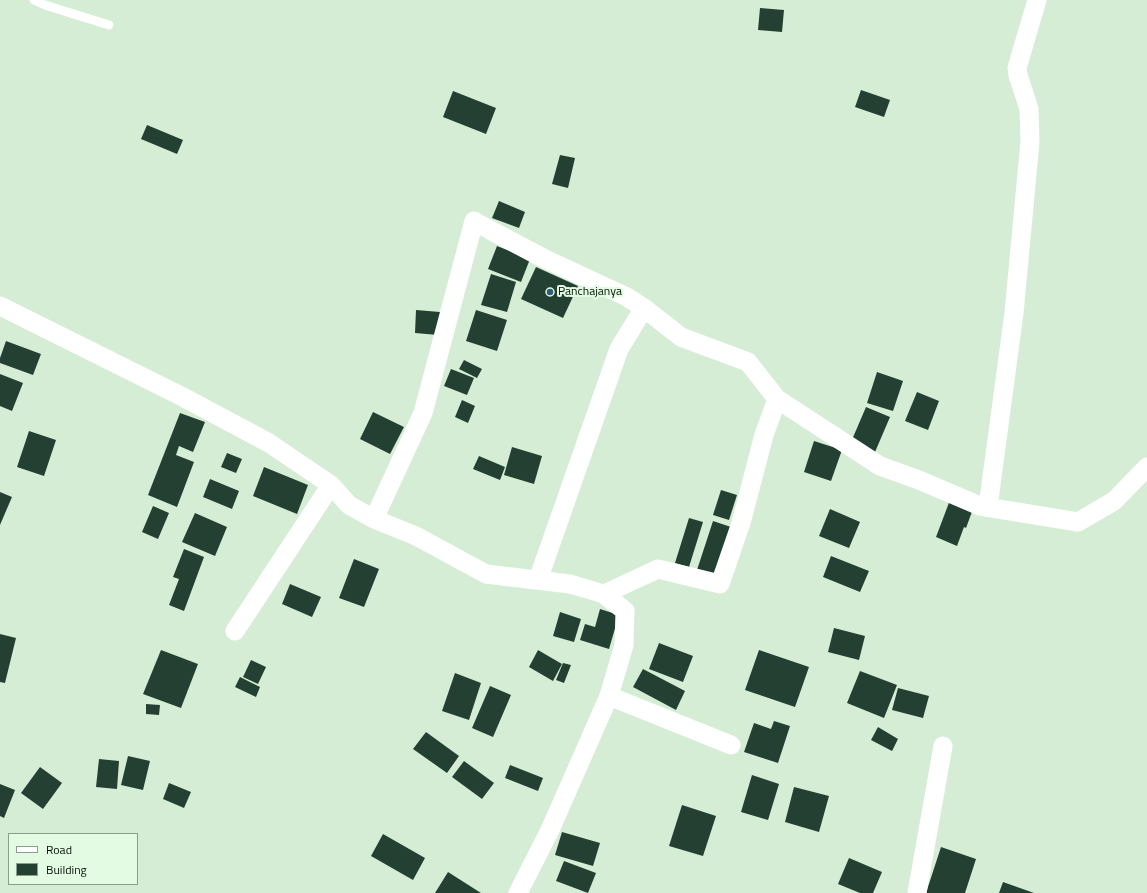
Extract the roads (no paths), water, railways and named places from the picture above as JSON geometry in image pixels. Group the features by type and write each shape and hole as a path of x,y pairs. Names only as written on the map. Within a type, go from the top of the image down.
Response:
{"street":[{"path":"988,508 1014,313 1030,142 1029,109 1018,76 1017,68 1037,0"},
{"path":"374,518 422,413 474,221 543,258 627,298 644,308 681,337 748,362 777,399 880,466 919,480 980,506 1078,522 1114,501 1147,467"},
{"path":"0,306 181,396 269,443 331,485 349,505 374,518 416,536 486,574 570,584 604,594 625,611 624,645 609,696 550,830 518,893"},
{"path":"538,580 618,349 644,308"},
{"path":"604,594 658,569 720,584 741,523 764,435 777,399"},
{"path":"235,631 331,485"},
{"path":"609,696 731,745"},
{"path":"917,893 943,746"}],"lane":[{"path":"34,0 45,5 108,25"}],"place":[{"name":"Panchajanya","path":"550,292"}]}
